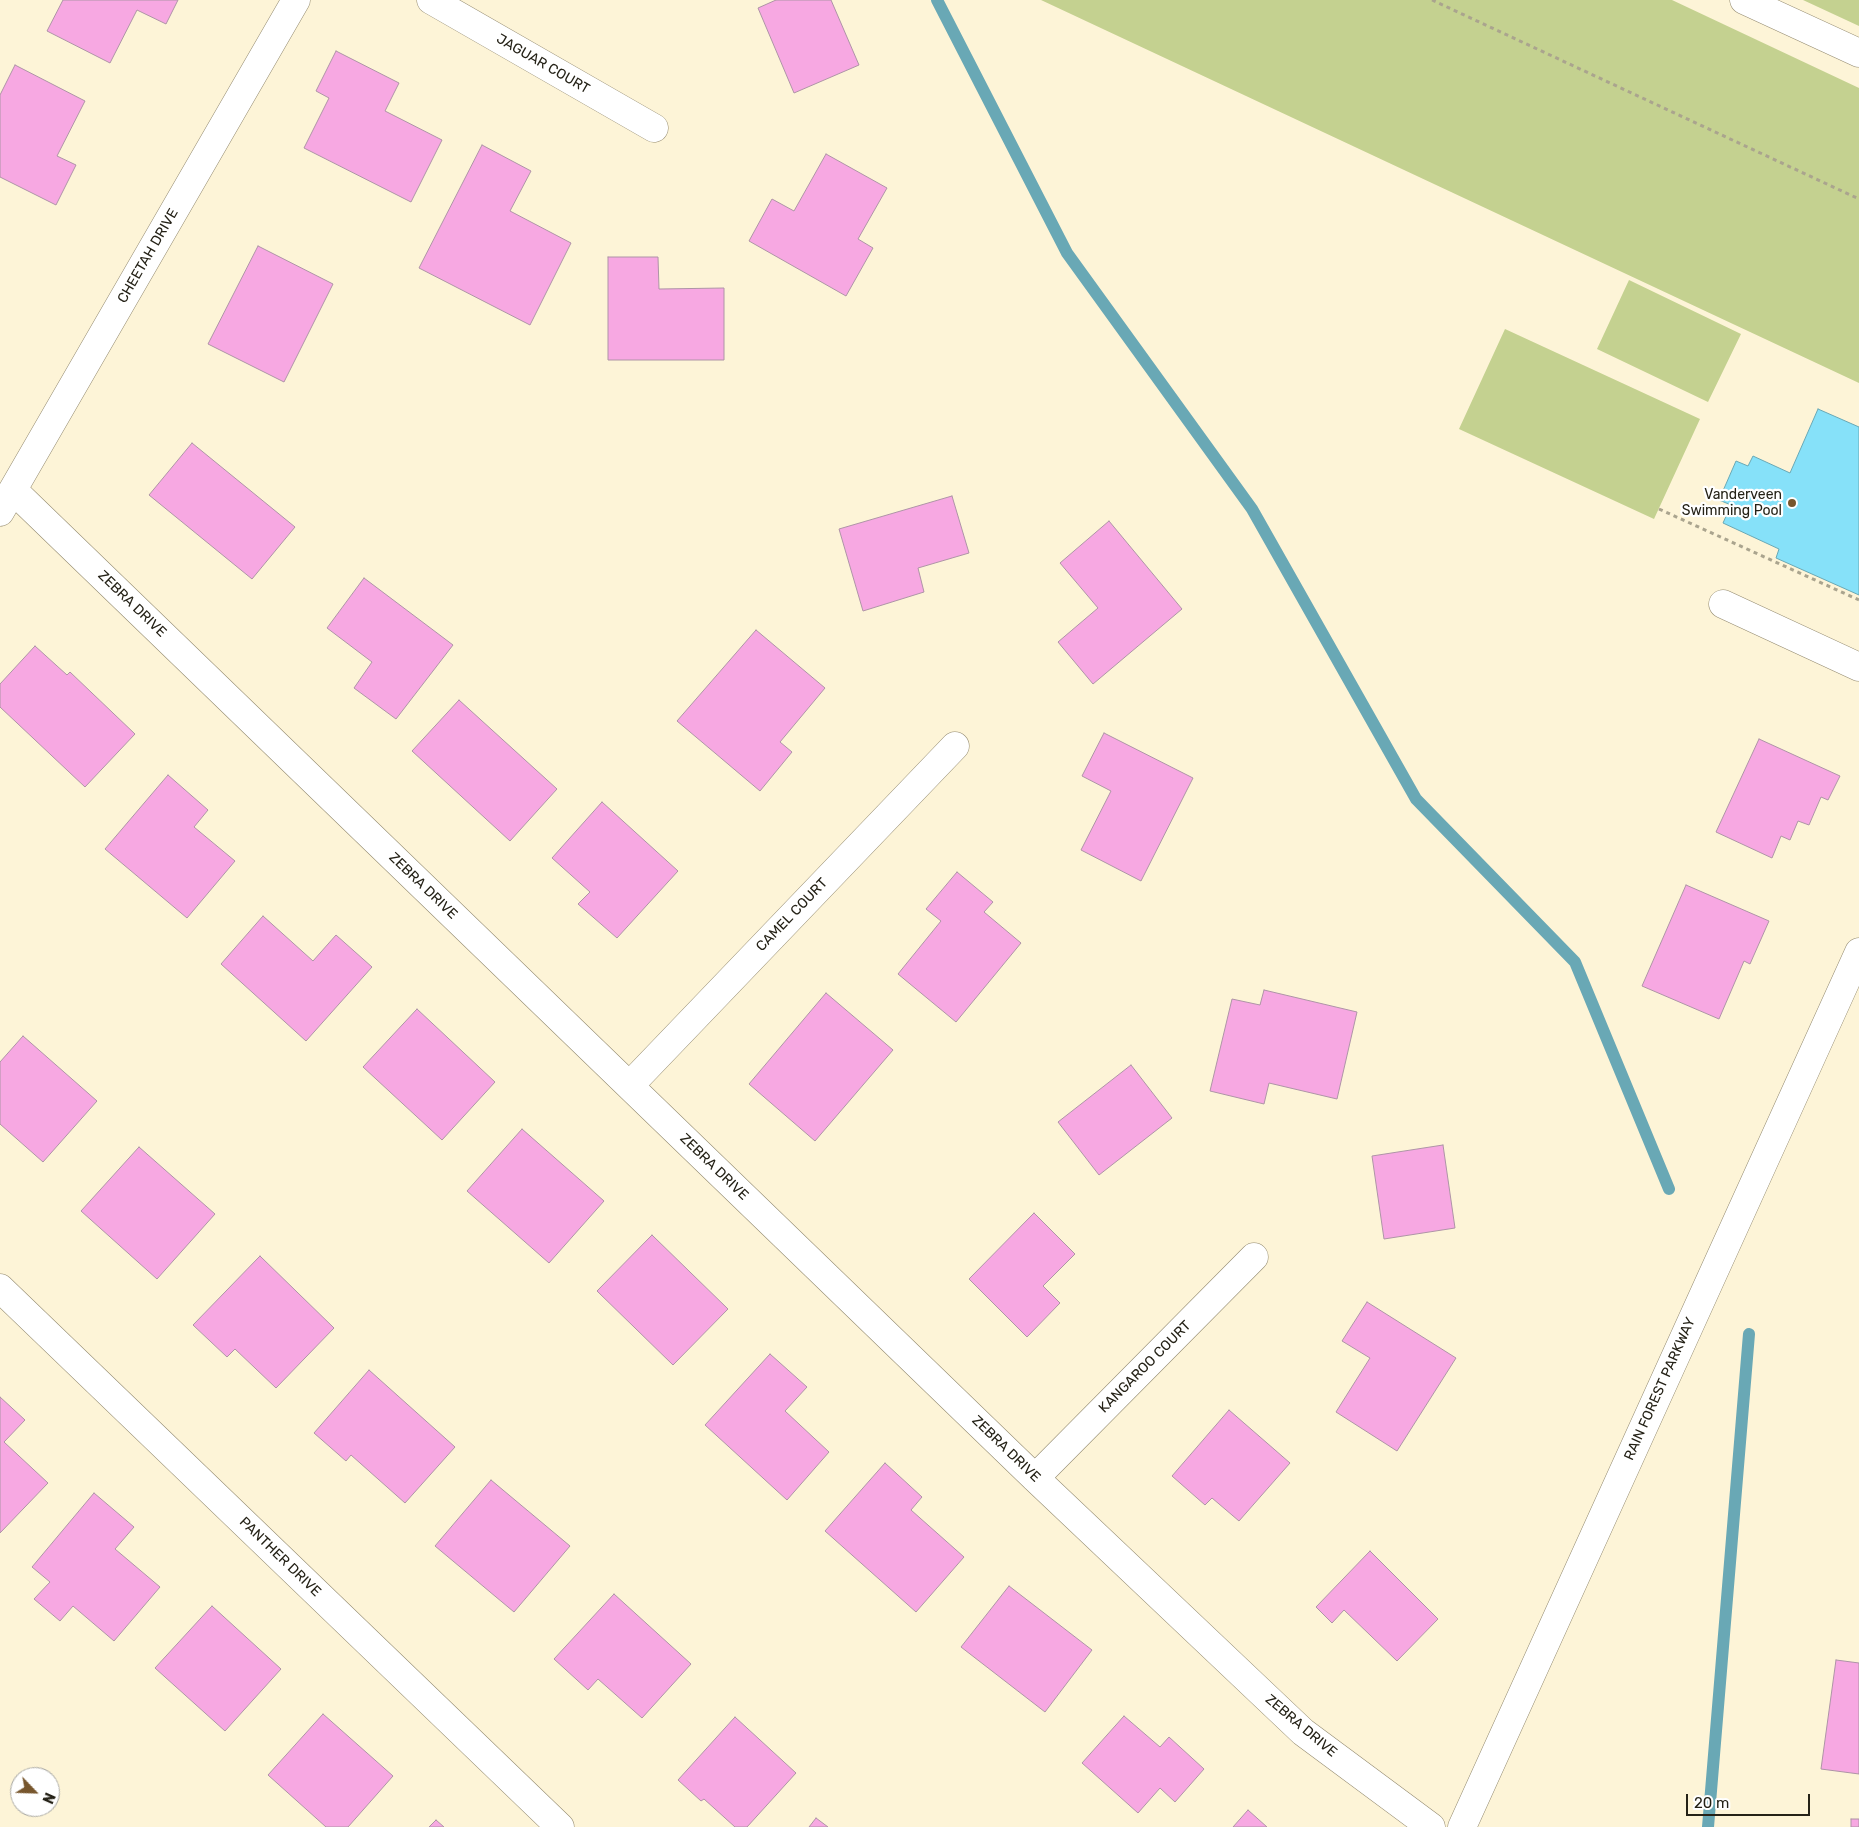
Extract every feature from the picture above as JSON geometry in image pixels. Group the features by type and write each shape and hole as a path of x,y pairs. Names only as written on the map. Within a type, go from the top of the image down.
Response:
{"street":[{"name":"CHEETAH DRIVE","path":"7,501 296,0"},
{"name":"JAGUAR COURT","path":"431,0 654,128"},
{"path":"1744,0 1859,53"},
{"name":"ZEBRA DRIVE","path":"7,501 630,1085 1036,1478 1303,1732 1431,1827"},
{"path":"1723,604 1859,667"},
{"name":"CAMEL COURT","path":"630,1085 954,746"},
{"name":"RAIN FOREST PARKWAY","path":"1462,1827 1859,952"},
{"name":"KANGAROO COURT","path":"1036,1478 1254,1257"},
{"name":"PANTHER DRIVE","path":"0,1288 560,1827"}],"path":[{"path":"1432,0 1859,199"},
{"path":"1659,509 1859,600"}],"green space":[{"path":"1041,0 1672,0 1859,88 1859,383"},
{"path":"1803,0 1859,0 1859,26"},
{"path":"1629,280 1741,334 1708,402 1597,349"},
{"path":"1505,329 1700,419 1654,519 1459,429"}],"water":[{"name":"Vanderveen Swimming Pool","path":"1818,409 1859,427 1859,595 1776,558 1779,549 1723,523 1731,505 1719,500 1736,461 1748,466 1753,456 1790,473"}],"building":[{"path":"63,0 178,0 166,24 137,10 110,63 47,31"},
{"path":"776,0 831,0 859,65 794,93 758,8"},
{"path":"336,51 399,83 385,111 442,140 411,202 304,148 329,98 316,91"},
{"path":"15,65 85,101 57,156 76,165 56,205 0,177 0,95"},
{"path":"482,145 531,171 510,211 571,243 530,325 419,268"},
{"path":"826,154 887,188 858,239 873,248 846,296 749,241 772,199 794,211"},
{"path":"258,246 333,284 284,382 208,344"},
{"path":"608,257 658,257 659,289 724,288 724,360 608,360"},
{"path":"192,443 295,527 252,579 149,495"},
{"path":"952,496 969,553 918,568 924,592 863,611 839,529"},
{"path":"1109,521 1182,609 1093,684 1058,642 1098,608 1060,563"},
{"path":"364,578 453,645 396,719 354,688 372,662 327,628"},
{"path":"756,630 825,688 780,742 792,752 760,791 677,721"},
{"path":"35,646 67,675 70,672 135,734 85,787 0,707 0,684"},
{"path":"459,700 557,789 510,841 412,751"},
{"path":"1104,733 1193,778 1141,881 1081,850 1111,791 1082,776"},
{"path":"1759,739 1840,776 1828,800 1821,797 1809,825 1798,821 1790,840 1781,836 1772,858 1716,832"},
{"path":"168,775 208,810 194,827 235,861 187,918 105,849"},
{"path":"602,802 678,871 617,938 578,904 590,892 552,858"},
{"path":"957,872 993,902 984,912 1021,943 956,1022 898,974 941,921 926,909"},
{"path":"1686,885 1769,921 1750,964 1744,961 1719,1019 1642,986"},
{"path":"263,916 313,961 336,935 372,967 306,1041 221,964"},
{"path":"1264,990 1357,1012 1337,1099 1269,1083 1264,1104 1210,1091 1232,999 1260,1005"},
{"path":"826,993 893,1050 815,1141 749,1084"},
{"path":"417,1009 495,1082 442,1140 363,1067"},
{"path":"23,1036 97,1101 43,1162 0,1124 0,1062"},
{"path":"1131,1065 1172,1118 1099,1175 1058,1122"},
{"path":"522,1129 604,1201 549,1263 467,1191"},
{"path":"1443,1145 1455,1228 1384,1239 1372,1156"},
{"path":"139,1147 215,1214 157,1279 81,1211"},
{"path":"1034,1213 1075,1254 1043,1286 1060,1303 1027,1337 969,1279"},
{"path":"652,1235 728,1309 673,1365 597,1291"},
{"path":"260,1256 334,1328 276,1388 235,1349 227,1357 193,1325"},
{"path":"1367,1302 1456,1358 1397,1451 1336,1412 1370,1358 1342,1341"},
{"path":"770,1354 807,1387 785,1411 829,1452 787,1500 705,1425"},
{"path":"369,1370 455,1447 405,1503 351,1455 346,1461 314,1433"},
{"path":"0,1397 25,1420 4,1442 48,1483 0,1533"},
{"path":"1229,1410 1290,1463 1239,1521 1212,1498 1205,1505 1172,1476"},
{"path":"885,1463 922,1497 911,1510 964,1557 916,1612 825,1531"},
{"path":"491,1480 570,1546 514,1612 435,1546"},
{"path":"94,1493 134,1527 115,1549 160,1587 114,1641 73,1606 60,1621 34,1599 50,1582 32,1567"},
{"path":"1370,1551 1438,1619 1397,1661 1344,1610 1332,1623 1316,1607"},
{"path":"1009,1586 1092,1650 1045,1712 961,1647"},
{"path":"614,1594 691,1664 642,1718 598,1679 588,1690 554,1659"},
{"path":"212,1606 281,1669 225,1731 155,1668"},
{"path":"1836,1660 1859,1663 1859,1774 1821,1769"},
{"path":"323,1714 393,1776 348,1827 326,1827 268,1775"},
{"path":"1124,1716 1160,1747 1169,1737 1204,1769 1175,1802 1160,1788 1138,1813 1082,1763"},
{"path":"735,1717 796,1773 747,1827 735,1827 704,1799 701,1801 678,1780"},
{"path":"1248,1810 1267,1827 1233,1827"},
{"path":"816,1818 828,1827 809,1827"},
{"path":"1851,1819 1859,1819 1859,1827 1851,1827"},
{"path":"436,1820 444,1827 429,1827"}],"waterway":[{"path":"937,0 1067,253 1252,509 1416,799 1575,962 1669,1189"},
{"path":"1708,1827 1749,1334"}],"place":[{"name":"Vanderveen Swimming Pool","path":"1792,503"}]}
